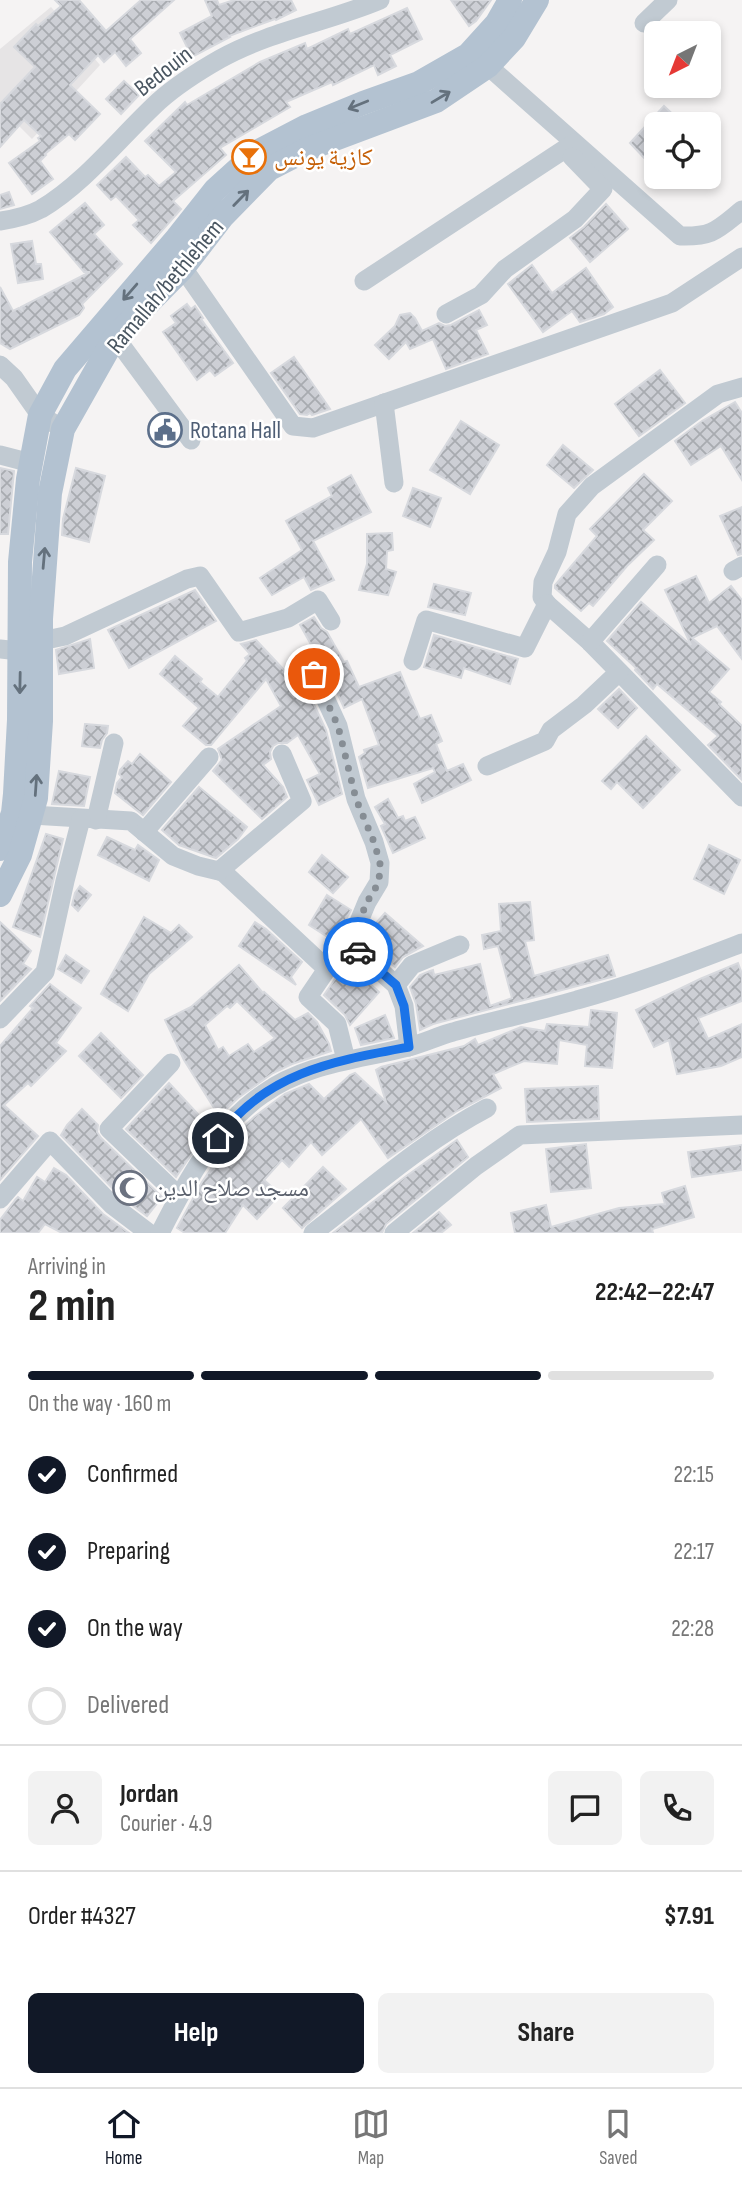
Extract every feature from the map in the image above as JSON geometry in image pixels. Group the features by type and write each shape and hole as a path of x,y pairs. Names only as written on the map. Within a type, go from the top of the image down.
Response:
{"main road":[{"name":"Ramallah/bethlehem","path":"0,849 13,813 19,720 20,562 31,463 40,415 65,369 215,190 257,152 307,126 419,83 468,55 497,23 510,0"},
{"name":"Ramallah/bethlehem","path":"0,895 20,855 36,798 41,721 20,647 44,568 50,493 63,429 115,338 183,268 223,216 269,169 308,149 436,101 488,66 514,38 537,0"}],"street":[{"name":"Bedouin","path":"0,221 18,218 40,209 58,196 161,100 221,58 256,42 380,0"},
{"path":"646,21 668,0"},
{"path":"488,66 569,146 680,236 701,237 711,233 742,210"},
{"path":"364,281 569,146"},
{"path":"446,314 481,295 505,269 575,219 603,190 569,146"},
{"path":"183,268 293,426 313,428 672,303 742,257"},
{"path":"115,338 191,440"},
{"path":"0,366 14,378 40,415 63,429"},
{"path":"742,387 718,394 592,486 567,514 557,552 542,582 542,597 547,604 590,642 742,797"},
{"path":"384,403 394,483"},
{"path":"0,456 31,463"},
{"path":"590,642 657,565"},
{"path":"20,647 65,636 187,579 200,576 239,632 288,618 318,600 331,621"},
{"path":"413,660 426,620 525,648 547,604"},
{"path":"487,766 545,741 551,730 584,705 619,672"},
{"path":"314,674 338,726 356,799 380,863 379,882 367,902 353,936 355,949 396,985 404,1006 409,1047"},
{"path":"0,1019 46,972 65,881 114,743"},
{"path":"219,871 302,801 282,754"},
{"path":"144,832 209,757"},
{"path":"32,815 131,821 173,856 223,872 327,969 308,997 337,1024 346,1060"},
{"path":"160,1233 179,1196 233,1118 264,1093 302,1072 409,1047 453,1032 578,1000 657,976 742,943"},
{"path":"396,985 412,965 460,945"},
{"path":"171,1063 109,1129 179,1196"},
{"path":"313,1233 389,1172 465,1119 488,1108"},
{"path":"394,1233 476,1166 520,1135 742,1125"},
{"path":"0,1199 50,1141 112,1205 149,1233"}],"shaded area":[{"path":"51,7 100,65 32,139 0,107 0,49"}],"building":[{"path":"55,0 79,0 106,31 141,0 174,0 130,39 141,53 126,66 115,52 104,62 98,55 70,85 100,114 75,140 69,134 45,154 40,161 53,179 32,194 9,163 40,141 38,138 41,136 24,120 0,147 0,104 35,67 14,47 36,24 38,26 61,6"},
{"path":"205,0 217,0 219,5 234,0 291,0 296,10 229,36 192,57 180,33 212,16"},
{"path":"451,0 491,0 476,21 469,26"},
{"path":"407,8 422,39 390,55 396,66 378,75 374,65 333,85 332,82 286,102 290,107 220,148 226,155 173,201 181,209 151,243 133,225 139,220 116,196 111,200 97,185 126,157 145,177 148,175 159,186 176,172 145,141 185,102 187,105 260,62 305,43 307,49 348,29 350,34"},
{"path":"124,81 139,95 121,114 106,99"},
{"path":"664,106 670,112 658,112"},
{"path":"644,128 644,158 630,143"},
{"path":"9,192 14,205 0,209 0,195"},
{"path":"85,203 104,225 94,234 122,264 82,304 84,308 79,315 10,349 0,343 0,287 13,311 19,308 22,310 21,307 90,272 84,272 50,232"},
{"path":"606,204 628,229 590,262 570,238"},
{"path":"32,241 36,264 41,264 43,279 18,283 11,244"},
{"path":"532,265 552,293 586,268 613,307 604,314 580,322 572,311 543,332 508,284"},
{"path":"187,304 191,309 195,306 203,318 201,319 233,363 215,376 210,370 197,380 163,332 176,323 171,316"},
{"path":"479,310 487,325 476,330 488,354 446,369 433,339 410,349 406,342 389,359 375,345 395,326 400,315 410,313 422,331 439,323 451,325"},
{"path":"294,357 330,409 312,415 300,414 271,373"},
{"path":"660,370 685,403 639,436 615,404"},
{"path":"735,402 742,413 742,480 721,446 691,465 675,441"},
{"path":"461,421 499,445 470,494 430,470"},
{"path":"563,445 593,470 574,488 547,465"},
{"path":"0,468 14,471 8,534 0,534"},
{"path":"76,468 105,476 89,542 62,535 63,519"},
{"path":"644,474 672,501 643,530 654,540 627,566 593,606 589,603 581,611 555,588 555,585 597,536 590,529"},
{"path":"351,475 371,512 313,541 334,580 311,590 304,577 272,595 260,578 302,550 286,521 332,496 328,488"},
{"path":"413,488 441,498 430,527 403,516"},
{"path":"742,507 742,554 738,555 720,516"},
{"path":"392,533 393,550 387,551 386,569 396,572 388,595 359,590 367,564 367,534"},
{"path":"696,576 709,603 731,586 742,600 742,659 717,626 692,638 729,669 709,692 742,726 742,780 708,745 718,736 657,684 653,689 636,668 607,641 641,602 691,645 665,590"},
{"path":"434,584 471,593 465,615 428,607"},
{"path":"195,590 216,621 129,668 108,630"},
{"path":"314,617 327,632 344,662 347,661 359,687 400,672 420,719 431,715 442,741 436,744 447,771 463,764 471,780 422,803 414,784 435,772 433,768 368,788 359,757 365,753 364,750 379,745 362,699 344,708 320,655 318,657 300,625"},
{"path":"434,635 518,659 510,684 464,668 461,678 424,667"},
{"path":"90,639 94,668 59,674 56,650"},
{"path":"256,640 299,686 304,683 326,730 342,794 319,805 307,780 320,774 298,735 287,743 273,746 271,759 263,765 283,787 287,797 262,819 213,771 222,760 218,749 281,706 266,679 211,745 206,745 183,726 199,708 160,674 175,656 218,697 247,661 245,658 250,654 241,644"},
{"path":"619,689 637,708 618,728 598,709"},
{"path":"85,724 108,726 100,748 82,746"},
{"path":"646,736 680,770 643,808 617,782 611,789 602,781"},
{"path":"140,754 171,782 143,815 115,793 117,783 122,777 120,770 128,761 132,764"},
{"path":"59,771 90,777 84,806 52,804"},
{"path":"199,787 247,827 238,839 216,858 179,845 162,830"},
{"path":"388,799 398,818 403,816 405,821 415,817 425,838 393,853 381,826 385,824 375,807"},
{"path":"46,834 63,839 40,937 13,927"},
{"path":"107,837 135,850 138,845 159,860 149,881 98,855"},
{"path":"709,845 740,860 724,894 694,879"},
{"path":"322,855 348,877 333,893 309,872"},
{"path":"80,886 91,895 78,911 72,905"},
{"path":"327,895 351,910 334,941 309,925"},
{"path":"530,902 534,940 525,941 534,976 608,955 615,976 433,1024 420,1030 410,987 420,975 430,971 433,970 434,975 480,964 490,1006 512,998 498,946 484,949 482,935 501,931 499,904"},
{"path":"385,913 423,946 403,957 395,967 366,942 368,932"},
{"path":"144,917 171,933 179,925 192,937 149,974 128,1011 101,994"},
{"path":"0,922 31,951 23,964 31,969 0,1001"},
{"path":"255,922 302,962 291,977 296,985 239,946"},
{"path":"66,955 89,971 81,983 58,969"},
{"path":"738,963 742,974 742,1001 698,1018 708,1039 742,1024 742,1057 721,1066 677,1074 669,1040 654,1047 636,1010"},
{"path":"342,964 379,992 350,1025 345,1015 324,995"},
{"path":"239,965 263,993 295,1020 308,1013 317,1022 331,1051 273,1073 238,1098 219,1116 184,1060 165,1020 191,1007","holes":["237,1001 275,1038 254,1052 248,1044 229,1056 223,1047 218,1050 205,1025"]},
{"path":"50,984 81,1008 56,1043 66,1051 31,1086 28,1083 4,1105 38,1136 0,1180 0,1046"},
{"path":"591,1010 617,1013 612,1068 585,1066 587,1045 559,1040 557,1064 524,1061 493,1074 501,1088 457,1111 388,1158 361,1119 322,1155 311,1142 289,1167 282,1160 264,1180 280,1194 257,1219 243,1205 225,1233 185,1233 177,1228 202,1182 227,1145 232,1151 238,1146 233,1138 239,1131 285,1094 309,1084 324,1099 355,1073 386,1102 376,1070 381,1067 464,1046 475,1039 478,1045 521,1027 545,1031 547,1024 589,1027"},
{"path":"385,1015 394,1038 361,1045 355,1028"},
{"path":"101,1033 143,1075 121,1098 79,1056"},
{"path":"169,1083 210,1127 176,1177 126,1129"},
{"path":"598,1086 599,1119 527,1122 525,1089"},
{"path":"82,1109 98,1125 97,1132 101,1138 162,1197 147,1216 120,1196 61,1135"},
{"path":"457,1140 468,1157 386,1224 382,1233 333,1233 405,1177"},
{"path":"586,1144 591,1188 551,1192 546,1149"},
{"path":"742,1145 742,1170 692,1177 688,1152"},
{"path":"323,1167 346,1189 302,1228 283,1208"},
{"path":"54,1168 66,1175 103,1214 129,1233 62,1233 45,1224 38,1233 0,1233 0,1220 16,1199 18,1197 23,1201 37,1177 45,1182"},
{"path":"685,1186 694,1217 652,1229 653,1233 515,1233 511,1213 546,1205 551,1227 619,1208 665,1204 662,1193"},
{"path":"439,1212 451,1225 441,1233 413,1233"}],"way so far":[{"path":"314,674 338,726 356,799 380,863 379,882 367,902 353,936 358,952"}],"place":[{"name":"كازية يونس","path":"249,157"},
{"name":"Rotana Hall","path":"165,430"},
{"name":"مسجد صلاح الدين","path":"130,1188"}],"route":[{"path":"218,1138 233,1118 264,1093 302,1072 409,1047 404,1006 396,985 358,952"}]}
